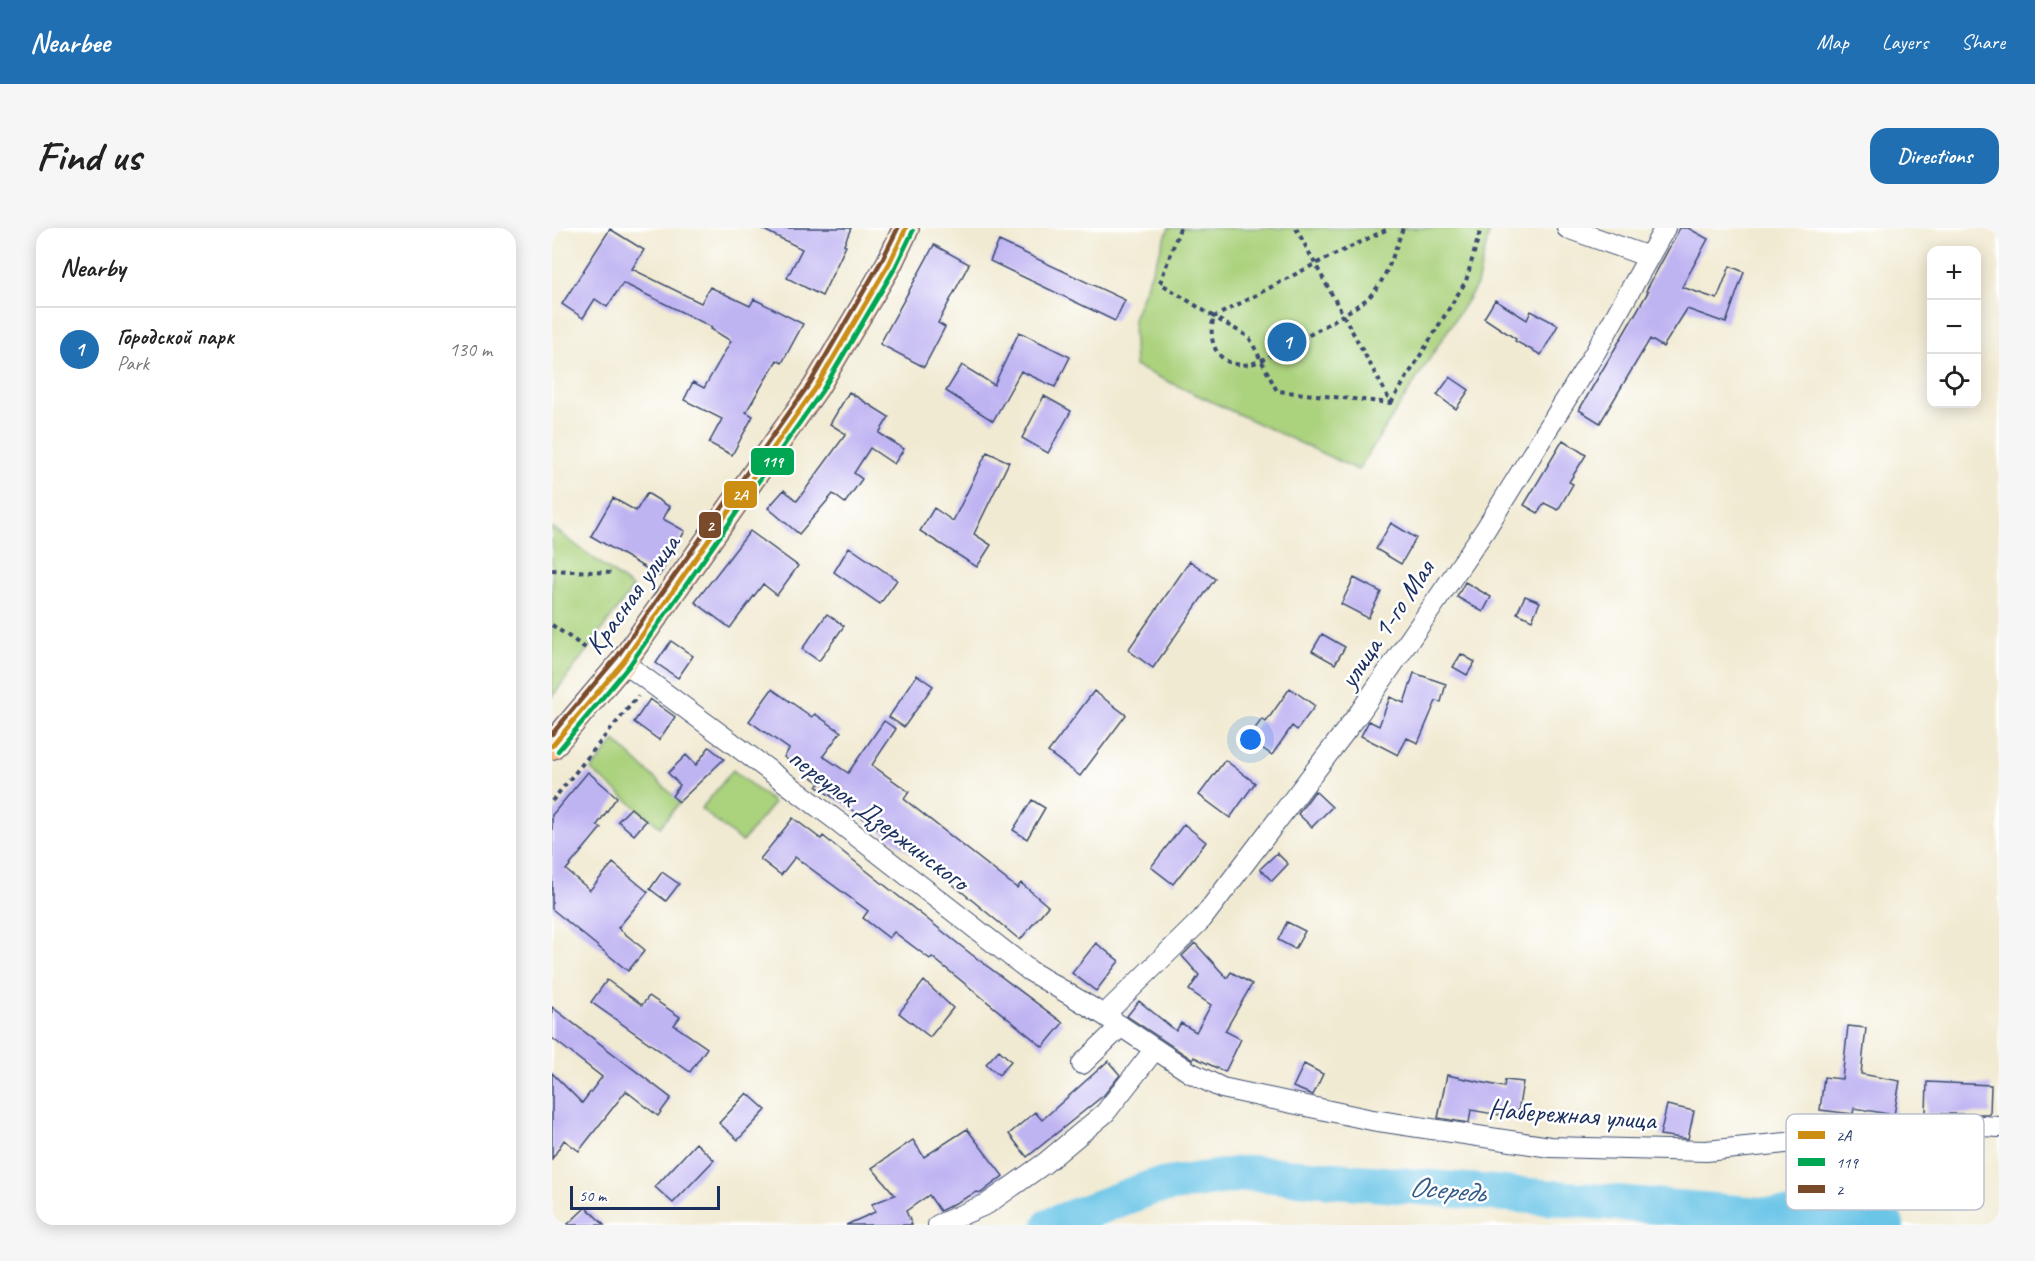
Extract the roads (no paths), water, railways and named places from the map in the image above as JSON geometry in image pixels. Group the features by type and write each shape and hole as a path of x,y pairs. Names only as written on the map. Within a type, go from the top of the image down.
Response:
{"main road":[{"name":"Красная улица","path":"552,746 623,662 816,387 889,264 906,228"}],"street":[{"path":"1567,228 1649,257"},
{"name":"улица 1-го Мая","path":"1104,1015 1202,920 1360,712 1485,530 1596,351 1665,228"},
{"name":"переулок Дзержинского","path":"623,662 840,823 1030,971 1104,1015"},
{"name":"Набережная улица","path":"1104,1015 1191,1073 1222,1088 1372,1120 1550,1147 1706,1151 1786,1143"},
{"path":"1082,1064 1121,1026"},
{"path":"938,1225 987,1204 1054,1156 1105,1113 1155,1049"},
{"name":"Набережная улица","path":"1984,1126 1999,1127"}],"waterway":[{"name":"Осередь","path":"1051,1225 1153,1187 1249,1173 1886,1225"}],"place":[{"name":"Городской парк","path":"1287,342"}]}
